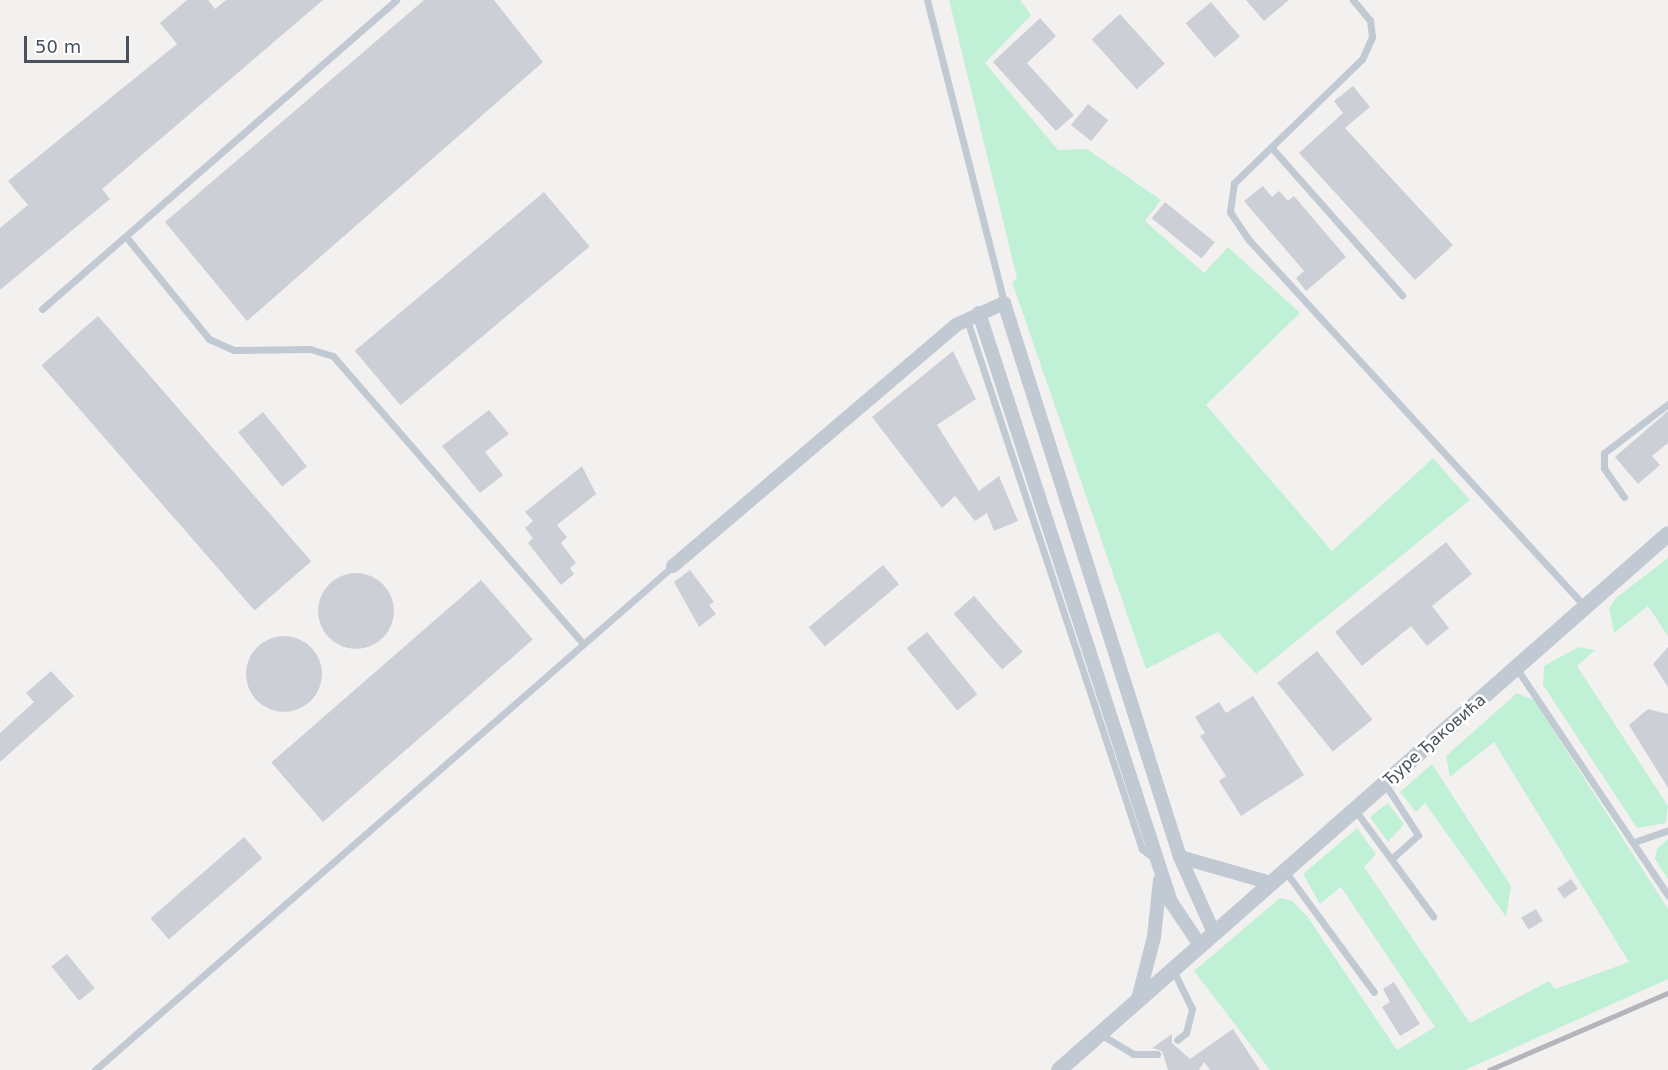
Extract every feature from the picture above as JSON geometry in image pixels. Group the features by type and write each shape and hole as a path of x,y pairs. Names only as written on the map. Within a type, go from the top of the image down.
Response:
{"street":[{"path":"674,566 973,316 1004,303 1180,856 1214,933"},
{"path":"973,316 1170,902 1200,945"},
{"name":"Ђуре Ђаковића","path":"1059,1070 1668,534"},
{"path":"1180,856 1271,883"},
{"path":"1138,999 1154,937 1159,864"}],"lane":[{"path":"42,309 127,238 396,0"},
{"path":"927,0 1004,303"},
{"path":"1353,0 1370,20 1372,37 1362,59 1234,183 1228,197 1230,212 1249,240 1586,608"},
{"path":"1271,147 1402,296"},
{"path":"127,238 209,339 234,350 310,349 333,356 584,644"},
{"path":"1624,497 1604,468 1604,453 1668,404"},
{"path":"95,1070 674,566"},
{"path":"1517,669 1668,895"},
{"path":"1385,784 1418,835 1391,859"},
{"path":"1355,810 1433,916"},
{"path":"1634,842 1668,830"},
{"path":"1285,871 1374,992"},
{"path":"1173,970 1192,1009 1186,1033 1177,1040"},
{"path":"1100,1034 1133,1054 1157,1054"}],"green space":[{"path":"949,0 1020,0 1031,15 985,63 1058,150 1087,149 1161,200 1145,221 1204,273 1228,247 1300,313 1206,405 1332,551 1433,458 1470,500 1256,674 1218,632 1146,669 1012,282 1017,278"},
{"path":"1668,558 1668,636 1648,606 1614,633 1609,608 1616,598"},
{"path":"1578,647 1595,650 1577,666 1668,806 1666,823 1637,828 1543,685 1544,666"},
{"path":"1517,693 1534,700 1668,909 1668,979 1465,1070 1270,1070 1194,971 1280,898 1292,901 1307,916 1397,1050 1435,1027 1341,887 1320,904 1303,874 1357,828 1376,854 1364,867 1470,1023 1549,981 1555,989 1629,962 1494,742 1450,777 1446,756"},
{"path":"1432,764 1511,886 1506,917 1425,803 1416,812 1400,792"},
{"path":"1388,803 1404,824 1388,842 1370,817"},
{"path":"1668,839 1668,879 1655,859 1657,849"}],"building":[{"path":"187,0 208,0 215,9 226,0 323,0 102,189 110,199 0,290 0,228 28,205 8,181 177,44 160,23"},
{"path":"424,0 494,0 543,62 247,321 165,222"},
{"path":"1246,0 1289,0 1264,21"},
{"path":"1211,2 1240,36 1215,58 1186,23"},
{"path":"1120,14 1165,64 1137,89 1092,39"},
{"path":"1040,18 1056,36 1027,63 1074,115 1056,131 993,62"},
{"path":"1353,86 1370,107 1345,128 1453,245 1415,280 1299,153 1343,113 1334,101"},
{"path":"1088,104 1108,120 1091,141 1071,125"},
{"path":"1263,186 1272,197 1279,191 1288,201 1294,196 1346,257 1306,291 1296,278 1304,271 1244,201"},
{"path":"544,192 590,246 400,405 355,351"},
{"path":"1165,202 1215,242 1202,259 1152,218"},
{"path":"98,316 311,561 255,610 41,365"},
{"path":"953,351 976,399 937,425 979,491 999,476 1018,521 994,531 987,513 975,521 955,496 942,508 872,417"},
{"path":"489,410 509,434 485,452 503,475 480,493 442,446"},
{"path":"1668,411 1668,443 1652,456 1660,465 1638,484 1615,457"},
{"path":"263,412 307,466 282,487 238,432"},
{"path":"582,466 596,494 557,525 567,537 561,543 576,563 570,568 574,574 561,585 528,543 533,538 525,528 533,521 525,512"},
{"path":"1446,542 1472,574 1432,606 1449,628 1427,646 1411,626 1362,666 1335,632"},
{"path":"883,565 899,584 825,647 809,627"},
{"path":"690,570 714,602 709,605 716,614 699,627 674,582"},
{"path":"356,573 371,576 383,584 391,596 394,611 391,626 383,638 371,646 356,649 341,646 329,638 321,626 318,611 321,596 329,584 341,576"},
{"path":"481,580 533,640 323,822 271,762"},
{"path":"974,596 1023,652 1002,670 954,614"},
{"path":"927,632 977,694 957,711 907,648"},
{"path":"284,636 299,639 311,647 319,659 322,674 319,689 311,701 299,709 284,712 269,709 257,701 249,689 246,674 249,659 257,647 269,639"},
{"path":"1668,647 1668,687 1653,664"},
{"path":"1317,651 1372,719 1333,751 1277,683"},
{"path":"51,671 74,696 0,762 0,733 34,702 26,693"},
{"path":"1253,696 1304,775 1241,816 1219,781 1226,776 1200,736 1205,733 1195,717 1219,702 1226,713"},
{"path":"1648,709 1668,714 1668,788 1629,725"},
{"path":"244,837 262,858 169,939 150,918"},
{"path":"1571,879 1578,889 1564,899 1557,889"},
{"path":"1536,909 1543,921 1528,930 1521,917"},
{"path":"67,954 95,988 79,1001 51,967"},
{"path":"1394,982 1420,1024 1400,1036 1382,1007 1390,1002 1383,989"},
{"path":"1233,1029 1260,1070 1210,1070 1204,1062 1199,1070 1168,1070 1162,1051 1152,1048 1172,1034 1172,1043 1190,1059"}],"railway":[{"path":"1489,1070 1668,993"}]}
